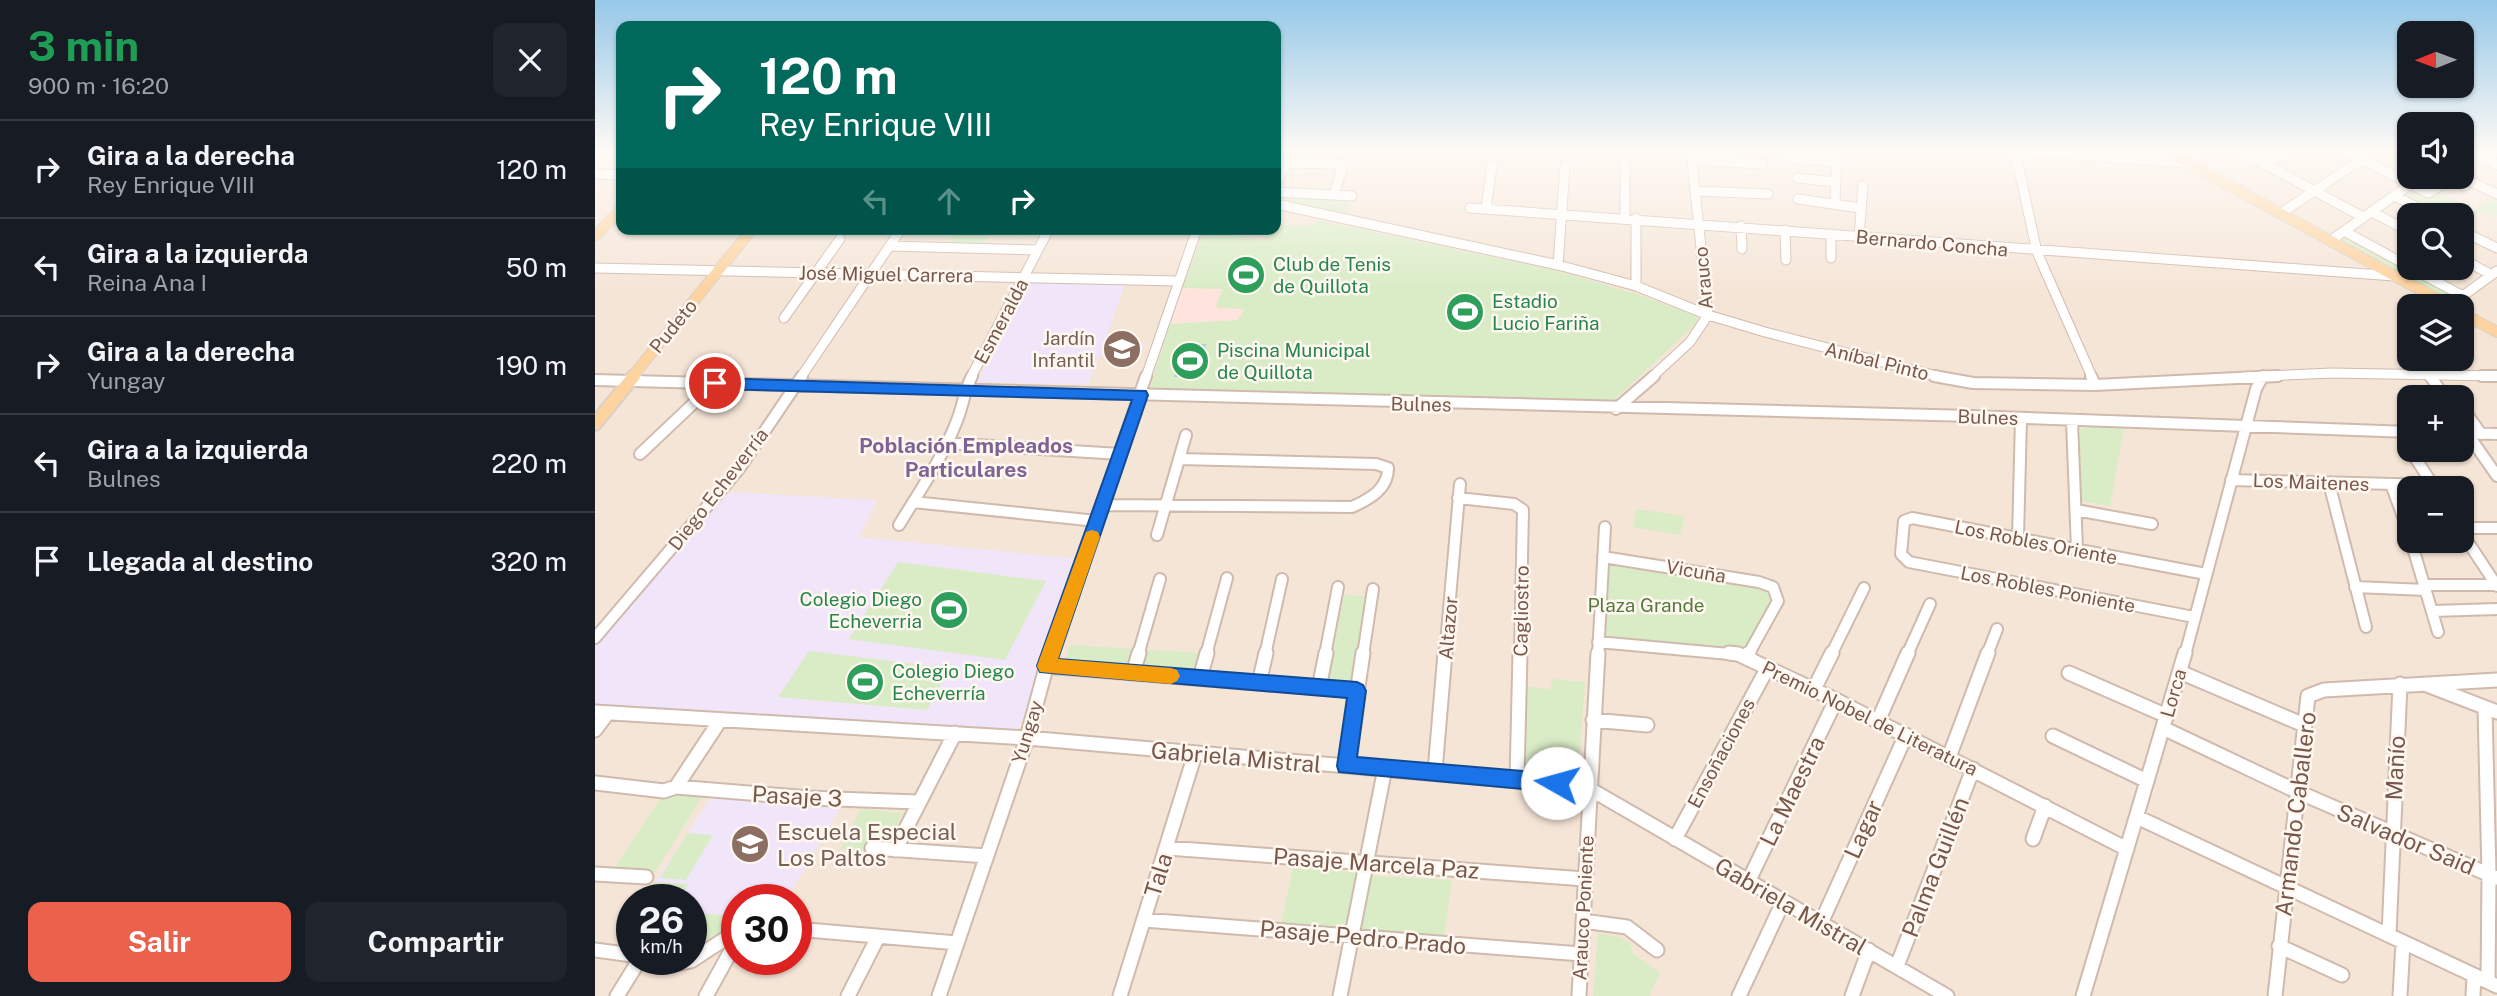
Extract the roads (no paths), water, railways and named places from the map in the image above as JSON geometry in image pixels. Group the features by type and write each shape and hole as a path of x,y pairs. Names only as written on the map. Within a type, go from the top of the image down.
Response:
{"main road":[{"path":"2250,197 2427,294"},
{"path":"595,236 616,214"},
{"name":"Pudeto","path":"595,424 747,235"},
{"path":"2474,320 2497,332"}],"street":[{"path":"1486,209 1488,197"},
{"path":"1558,265 1562,197"},
{"path":"1625,197 1625,218"},
{"name":"Arauco","path":"1616,409 1683,348 1701,328 1708,315 1696,197"},
{"path":"1835,197 1835,204"},
{"path":"1859,237 1861,197"},
{"path":"2025,197 2037,252 2095,385"},
{"path":"2280,214 2304,197"},
{"path":"2328,197 2397,227"},
{"path":"2330,241 2393,197"},
{"path":"1798,199 1860,208"},
{"name":"Aníbal Pinto","path":"1281,205 1558,265 1636,286 1708,315 1765,332 1973,383 2095,385 2332,373 2497,376"},
{"name":"Bernardo Concha","path":"1469,208 1636,218 2037,252 2394,276"},
{"path":"1636,218 1636,286"},
{"path":"1741,226 1742,249"},
{"path":"1785,230 1786,260"},
{"path":"2344,231 2397,259"},
{"path":"1831,234 1831,258"},
{"name":"Diego Echeverría","path":"595,638 739,469 897,235"},
{"name":"Esmeralda","path":"899,525 963,411 964,390 1046,235"},
{"name":"Yungay","path":"939,996 1027,738 1046,666 1195,235"},
{"path":"2474,237 2497,248"},
{"path":"785,318 840,239"},
{"path":"890,246 1038,250"},
{"path":"2466,294 2494,273 2474,264"},
{"name":"José Miguel Carrera","path":"595,268 1178,281"},
{"path":"2434,280 2459,294"},
{"path":"2430,375 2437,385"},
{"name":"Lorca","path":"2083,996 2180,672 2256,388 2263,376"},
{"path":"2242,377 2256,388"},
{"name":"Bulnes","path":"595,380 2021,418 2397,432"},
{"path":"640,454 715,383"},
{"path":"2018,538 2021,418"},
{"path":"2072,421 2077,549"},
{"path":"2474,424 2481,434"},
{"path":"2474,434 2497,434"},
{"path":"1157,535 1186,435"},
{"path":"946,443 1120,454"},
{"path":"2474,445 2497,477"},
{"path":"1103,505 1352,507 1365,502 1386,483 1389,475 1388,468 1376,464 1179,459"},
{"name":"Los Maitenes","path":"2231,480 2397,484"},
{"path":"2329,483 2366,627"},
{"name":"Altazor","path":"1435,771 1460,484"},
{"path":"2391,484 2397,495"},
{"name":"Cagliostro","path":"1458,498 1514,504 1523,510 1517,779"},
{"path":"913,502 1097,521"},
{"path":"2076,510 2153,524"},
{"name":"Los Robles Oriente","path":"1903,558 1902,526 1909,519 2206,573"},
{"name":"Arauco Poniente","path":"1579,996 1605,527"},
{"path":"2474,529 2497,528"},
{"path":"2355,587 2496,586 2474,550"},
{"path":"2415,553 2438,632"},
{"name":"Vicuña","path":"1603,557 1640,561 1759,582 1773,587 1777,601 1747,657"},
{"name":"Los Robles Poniente","path":"1903,558 1913,563 2194,617"},
{"path":"1200,678 1227,578"},
{"path":"1133,673 1160,579"},
{"path":"1259,683 1282,579"},
{"path":"1319,688 1338,587"},
{"path":"1814,689 1864,588"},
{"path":"1346,766 1373,589"},
{"path":"1878,721 1930,604"},
{"path":"2433,611 2497,609"},
{"path":"1949,757 1997,629"},
{"name":"Premio Nobel de Literatura","path":"1598,642 1730,652 1747,657 1836,699 2127,849"},
{"path":"1046,666 1357,691"},
{"name":"Ensoñaciones","path":"1675,839 1768,667"},
{"path":"2180,672 2304,725"},
{"name":"Salvador Said","path":"2069,673 2296,791 2493,876"},
{"name":"Armando Caballero","path":"2274,996 2308,696 2312,692 2400,684 2497,680"},
{"path":"2137,817 2493,984 2491,710 2421,683"},
{"name":"Mañío","path":"2389,935 2400,684"},
{"name":"La Maestra","path":"1748,882 1836,699"},
{"path":"595,730 601,713"},
{"name":"Gabriela Mistral","path":"601,713 1027,738 1195,754 1435,771 1590,789 1947,996"},
{"path":"1593,720 1647,725"},
{"path":"672,789 719,722"},
{"path":"895,850 955,733"},
{"name":"Lagar","path":"1821,923 1906,735"},
{"path":"2053,736 2147,781"},
{"name":"Tala","path":"1120,996 1195,754"},
{"path":"1340,996 1385,768"},
{"name":"Palma Guillén","path":"1896,966 1973,769"},
{"path":"595,796 599,784"},
{"name":"Pasaje 3","path":"599,784 809,798 918,802"},
{"path":"2033,839 2045,806"},
{"path":"872,848 987,856"},
{"name":"Pasaje Marcela Paz","path":"1167,848 1585,879"},
{"path":"595,874 646,877"},
{"path":"1739,996 1783,902"},
{"name":"Pasaje Pedro Prado","path":"1144,920 1581,954"},
{"path":"1583,921 1627,927 1657,950"},
{"path":"812,931 957,943"},
{"path":"848,996 878,937"},
{"path":"2400,996 2403,942"},
{"path":"2279,946 2342,975"},
{"path":"595,950 616,953"},
{"path":"1852,996 1869,950"},
{"path":"706,996 721,969"},
{"path":"617,996 630,975"},
{"path":"2473,996 2474,975"}],"water":[{"name":"Piscina Municipal de Quillota","path":"1186,345 1205,345 1194,376 1175,376"}],"place":[{"name":"Club de Tenis de Quillota","path":"1246,275"},
{"name":"Estadio Lucio Fariña","path":"1465,312"},
{"name":"Jardín Infantil","path":"1122,349"},
{"name":"Piscina Municipal de Quillota","path":"1190,361"},
{"name":"Colegio Diego Echeverria","path":"949,610"},
{"name":"Colegio Diego Echeverría","path":"865,682"},
{"name":"Escuela Especial Los Paltos","path":"750,844"}],"district":[{"name":"Población Empleados Particulares","path":"966,457"}],"park label":[{"name":"Plaza Grande","path":"1646,605"}]}
